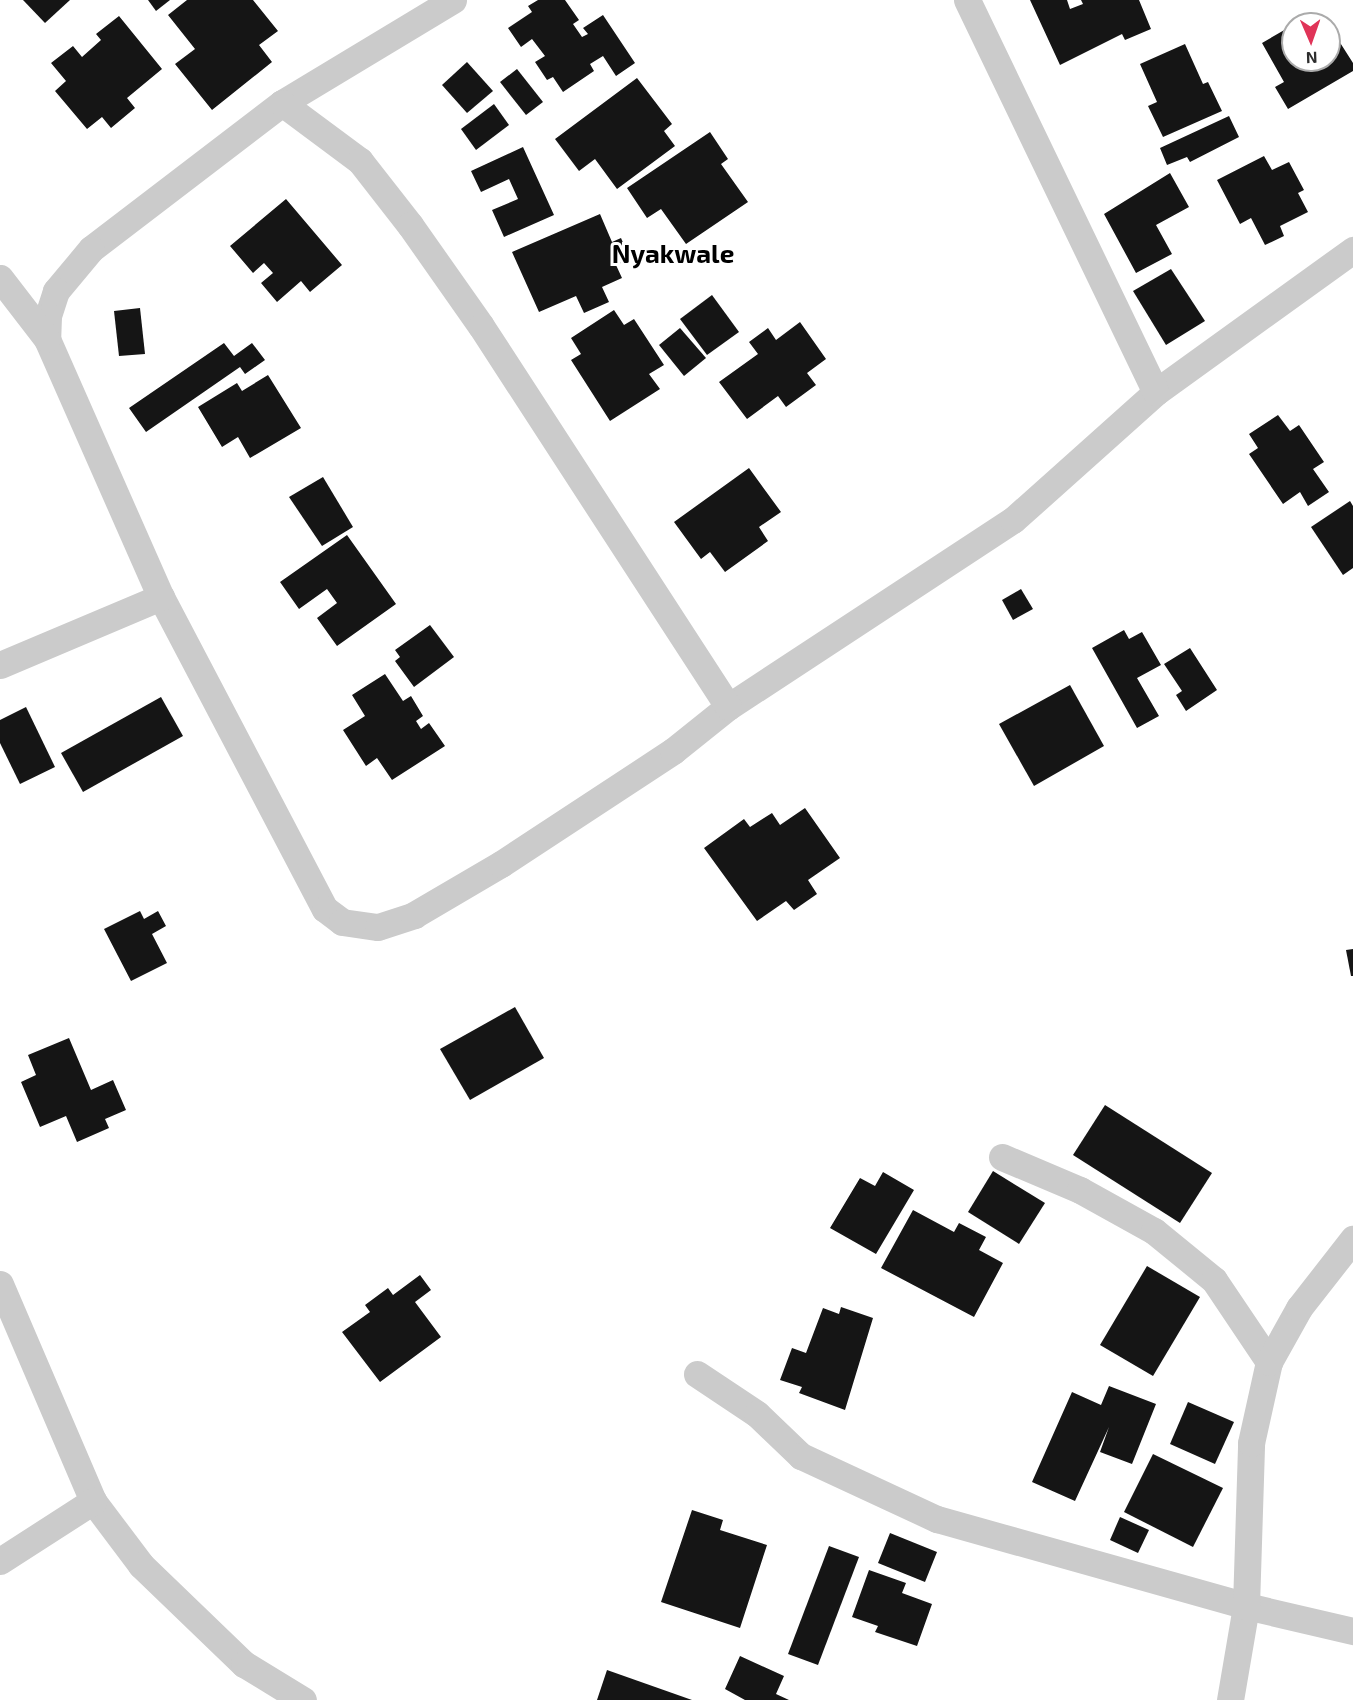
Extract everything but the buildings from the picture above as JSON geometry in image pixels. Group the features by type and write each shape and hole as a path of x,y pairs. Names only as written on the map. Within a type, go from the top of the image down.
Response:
{"street":[{"path":"47,339 48,316 56,291 91,249 282,103 453,0"},
{"path":"967,0 1156,392"},
{"path":"282,103 360,161 410,225 481,326 728,707"},
{"path":"0,278 9,306 47,339 161,597 325,909 342,922 378,927 414,915 501,864 673,751 728,707 1013,520 1156,392 1353,250"},
{"path":"0,665 161,597"},
{"path":"1002,1156 1080,1190 1154,1231 1214,1280 1269,1362"},
{"path":"1230,1700 1246,1606 1251,1443 1269,1362 1299,1308 1353,1239"},
{"path":"0,1284 93,1501 141,1565 244,1664 303,1700"},
{"path":"697,1374 757,1414 801,1456 937,1519 1246,1606 1353,1631"},
{"path":"0,1561 93,1501"}],"district":[{"name":"Nyakwale","path":"673,253"}]}
